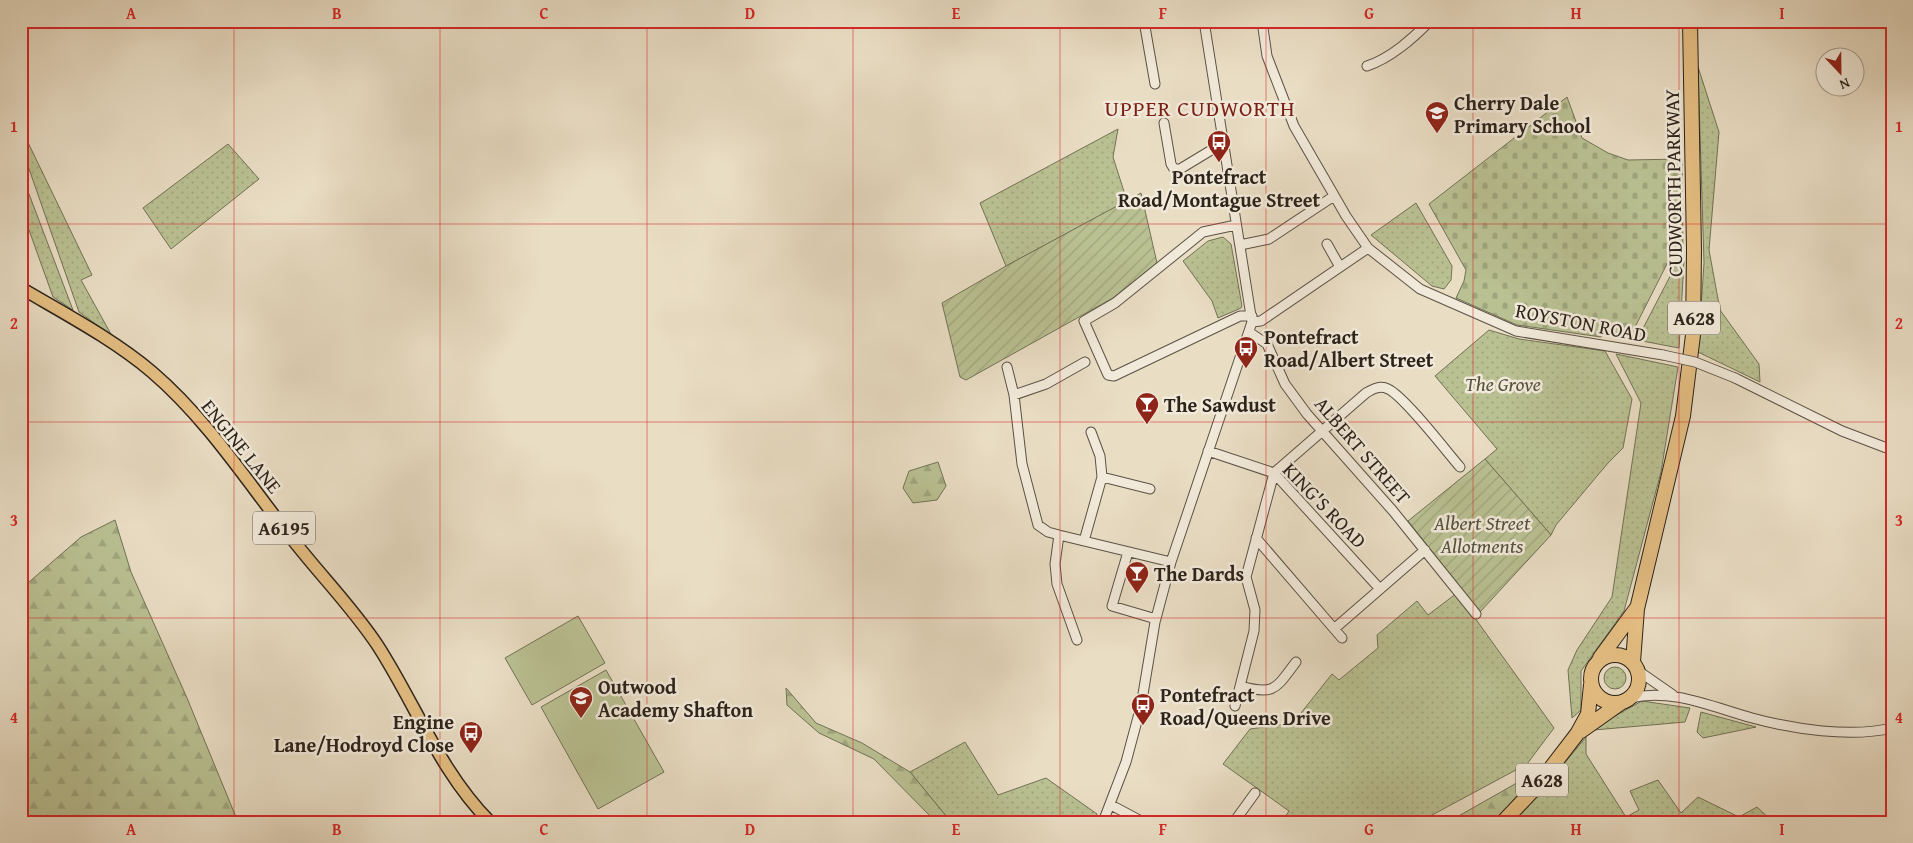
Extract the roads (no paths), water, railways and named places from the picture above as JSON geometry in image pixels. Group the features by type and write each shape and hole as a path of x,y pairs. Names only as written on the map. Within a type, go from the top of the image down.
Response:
{"highway":[{"name":"CUDWORTH PARKWAY","path":"1577,734 1626,700 1638,685 1635,666 1637,609 1683,416 1694,335 1690,21"},
{"name":"CUDWORTH PARKWAY","path":"1503,822 1537,786 1577,734 1588,714 1591,699 1592,669 1637,609"},
{"path":"1596,662 1611,654 1627,657 1635,666"},
{"path":"1591,686 1594,693 1606,702 1626,700"}],"main road":[{"name":"ENGINE LANE","path":"21,288 130,354 172,390 214,437 378,646 456,781 490,822"}],"street":[{"path":"1144,21 1155,84"},
{"path":"1103,822 1126,762 1141,706 1156,619 1171,562 1252,319 1204,21"},
{"name":"ROYSTON ROAD","path":"1262,21 1267,56 1294,126 1334,196 1368,248 1420,289 1516,331 1695,362 1734,378 1842,431 1892,450"},
{"path":"1367,66 1378,62 1392,53 1430,21"},
{"path":"1164,123 1171,164 1174,169 1180,169 1223,143"},
{"path":"1240,244 1269,239 1334,196"},
{"path":"1236,225 1203,232 1115,303 1084,322 1108,376 1114,376 1240,316 1261,322 1368,248"},
{"path":"1327,244 1340,267"},
{"name":"ALBERT STREET","path":"1249,332 1267,344 1289,389 1425,550 1476,614"},
{"path":"1014,395 1042,386 1085,362"},
{"path":"1007,368 1014,395 1022,464 1038,524 1048,532 1171,562"},
{"path":"1236,706 1254,631 1255,610 1246,578 1274,473 1372,389 1380,387 1387,388 1401,400 1460,468"},
{"path":"1084,541 1102,478 1100,456 1091,432"},
{"name":"KING'S ROAD","path":"1208,451 1274,473 1380,589"},
{"path":"1102,478 1150,489"},
{"path":"1059,535 1054,564 1057,584 1077,640"},
{"path":"1256,538 1342,638"},
{"path":"1334,629 1425,550"},
{"path":"1128,552 1112,606 1156,619"},
{"path":"1241,686 1259,691 1272,690 1296,662"},
{"path":"1635,666 1673,696"},
{"path":"1626,700 1639,696 1673,696 1752,718 1797,728 1844,732 1892,728"},
{"path":"1234,822 1255,793"},
{"path":"1111,805 1143,822"}],"place":[{"name":"Cherry Dale Primary School","path":"1437,134"},
{"name":"Pontefract Road/Montague Street","path":"1219,163"},
{"name":"Pontefract Road/Albert Street","path":"1246,369"},
{"name":"The Sawdust","path":"1147,425"},
{"name":"The Dards","path":"1137,594"},
{"name":"Outwood Academy Shafton","path":"581,719"},
{"name":"Pontefract Road/Queens Drive","path":"1143,726"},
{"name":"Engine Lane/Hodroyd Close","path":"471,754"}],"district":[{"name":"UPPER CUDWORTH","path":"1200,108"}],"park label":[{"name":"The Grove","path":"1503,383"},
{"name":"Albert Street Allotments","path":"1482,534"}]}
